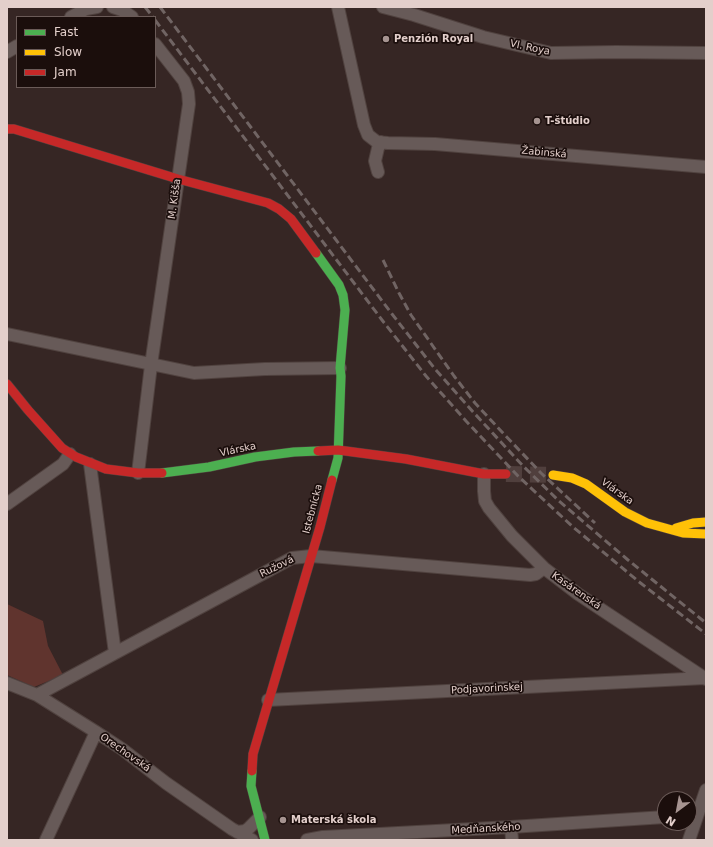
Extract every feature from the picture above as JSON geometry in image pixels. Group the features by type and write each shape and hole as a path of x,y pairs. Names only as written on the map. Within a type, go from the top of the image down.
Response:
{"street":[{"path":"73,16 97,7"},
{"path":"338,7 366,132 370,138 381,142 375,161 378,172"},
{"name":"Vl. Roya","path":"383,7 414,15 483,37 551,53 706,53"},
{"path":"119,8 131,16"},
{"name":"M. Kišša","path":"138,473 151,365 189,104 188,92 184,81 156,45"},
{"path":"7,52 16,47"},
{"path":"7,129 14,129 48,138 178,179"},
{"name":"Žabinská","path":"381,142 435,144 706,167"},
{"name":"Istebnícka","path":"178,179 268,203 279,209 291,220 339,284 343,295 345,310 340,368 338,458 320,527 253,754 251,786 265,840"},
{"path":"7,334 194,373 340,368"},
{"name":"Vlárska","path":"7,384 62,448 70,454 90,464 106,469 138,473 163,473 209,467 261,456 316,450 338,450 406,459 484,474 506,474"},
{"path":"7,504 63,464 70,454"},
{"path":"90,464 116,653"},
{"name":"Kasárenská","path":"484,474 485,501 489,508 512,536 544,568 578,594 706,679"},
{"name":"Vlárska","path":"553,474 580,481 594,488 633,517 647,523 687,534 706,534"},
{"name":"Vlárska","path":"668,529 706,522"},
{"name":"Ružová","path":"37,695 292,558 311,556 530,575 536,574 544,568"},
{"name":"Podjavorinskej","path":"268,700 706,679"},
{"name":"Orechovská","path":"7,682 37,695 96,732 122,749 172,787 237,832 252,840"},
{"path":"46,840 96,732"},
{"path":"697,807 706,790"},
{"path":"237,832 244,831 249,828 260,817"},
{"name":"Medňanského","path":"307,840 323,837 657,818"},
{"path":"511,827 512,840"}],"shaded area":[{"path":"7,604 43,621 48,646 63,675 34,687 7,675"}],"tunnel":[{"path":"506,474 553,475"}],"railway":[{"path":"145,7 152,16"},
{"path":"160,7 435,369 523,466 559,501 628,560 706,623"},
{"path":"156,21 382,320 426,376 466,421 518,476 573,527 638,581 706,634"},
{"path":"383,260 411,315 475,403 541,473 595,523"}],"traffic: fast":[{"path":"316,253 339,285 343,295 345,310 340,368 338,458 332,480"},
{"path":"162,473 209,467 255,457 294,452 318,451"},
{"path":"252,771 251,786 265,840"}],"traffic: slow":[{"path":"553,475 572,478 586,484 625,512 647,523 683,533 706,534"},
{"path":"676,528 693,523 706,522"}],"traffic: jam":[{"path":"7,129 14,129 178,179 268,203 279,209 291,219 316,253"},
{"path":"7,384 62,448 76,457 106,469 138,473 162,473"},
{"path":"318,451 338,450 406,459 484,474 506,474"},
{"path":"252,771 253,754 320,527 332,480"}],"place":[{"name":"Penzión Royal","path":"386,39"},
{"name":"T-štúdio","path":"537,121"},
{"name":"Materská škola","path":"283,820"}]}
